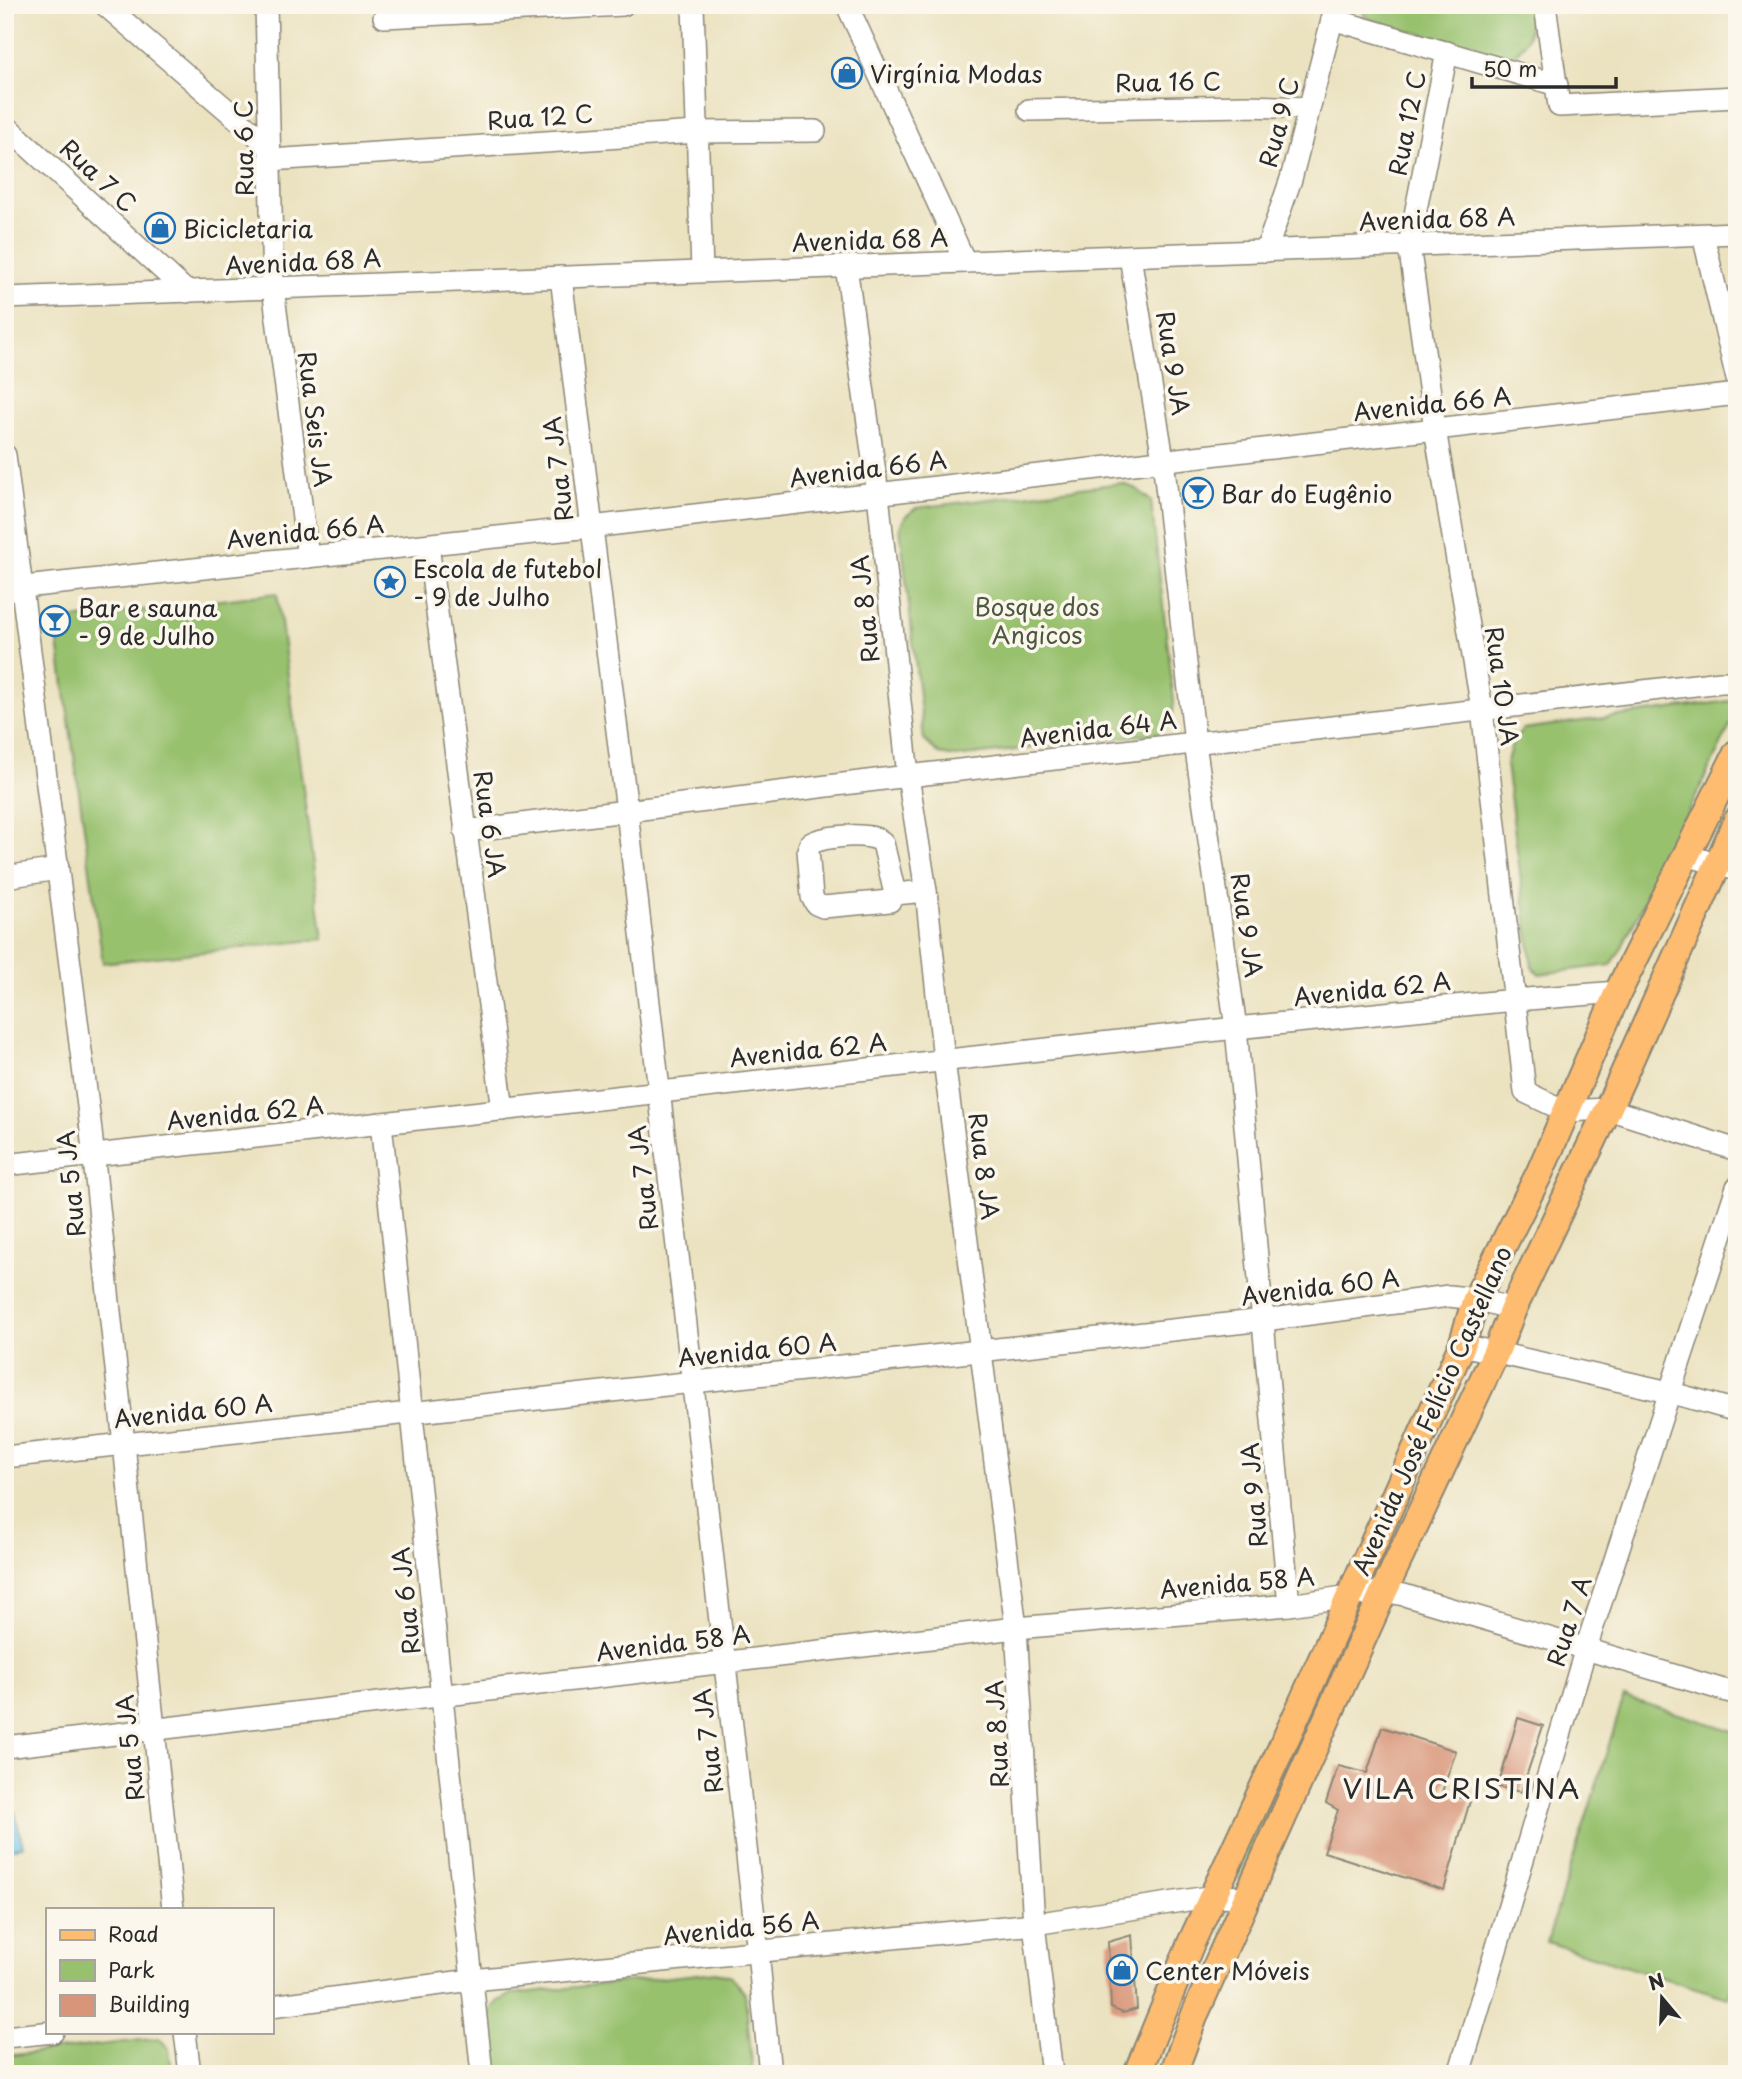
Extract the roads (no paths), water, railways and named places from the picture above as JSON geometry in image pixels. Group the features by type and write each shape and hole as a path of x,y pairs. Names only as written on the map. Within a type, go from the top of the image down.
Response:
{"main road":[{"name":"Avenida José Felício Castellano","path":"1137,2074 1191,1943 1462,1345 1476,1299 1539,1174 1618,992 1737,753"},
{"name":"Avenida José Felício Castellano","path":"1173,2074 1195,2014 1247,1897 1384,1591 1496,1352 1513,1309 1727,867 1737,821"}],"street":[{"path":"105,5 270,153"},
{"name":"Rua 6 C","path":"266,5 273,288"},
{"path":"384,17 623,5"},
{"path":"693,5 702,271"},
{"path":"846,5 965,262"},
{"path":"1545,5 1558,95"},
{"path":"1334,12 1558,95 1737,97"},
{"name":"Rua 9 C","path":"1266,251 1291,179 1334,12"},
{"name":"Rua 12 C","path":"1409,245 1447,52"},
{"name":"Rua 16 C","path":"1029,110 1247,106 1309,108"},
{"name":"Rua 7 C","path":"5,125 187,292"},
{"name":"Rua 12 C","path":"270,153 697,132 815,131"},
{"name":"Avenida 68 A","path":"5,298 1737,233"},
{"path":"1703,234 1737,379"},
{"name":"Rua 10 JA","path":"1409,245 1435,429 1482,709 1525,1092 1565,1111"},
{"name":"Rua 9 JA","path":"1130,256 1163,459 1195,743 1236,1028 1289,1605"},
{"name":"Rua 8 JA","path":"846,266 878,494 908,776 926,891 944,1060 1016,1628 1034,1924 1052,2074"},
{"name":"Rua 7 JA","path":"561,277 627,811 770,2074"},
{"name":"Rua Seis JA","path":"273,288 308,557"},
{"name":"Avenida 66 A","path":"14,588 591,527 1737,394"},
{"name":"Rua 5 JA","path":"5,454 14,588 58,869 93,1156 173,1908"},
{"name":"Rua 6 JA","path":"428,545 503,1110"},
{"name":"Avenida 64 A","path":"465,831 908,776 1737,682"},
{"path":"895,894 883,843 879,838 870,835 816,840 810,844 808,850 812,897 816,904 823,907 890,901 895,894 926,891"},
{"path":"1686,855 1727,867"},
{"path":"5,877 58,869"},
{"name":"Avenida 62 A","path":"5,1166 1236,1028 1618,992"},
{"path":"1565,1111 1608,1109 1737,1150"},
{"name":"Rua 6 JA","path":"381,1123 482,2074"},
{"name":"Rua 7 A","path":"1459,2074 1586,1648 1737,1187"},
{"name":"Avenida 60 A","path":"5,1457 1264,1320 1449,1296 1476,1299 1513,1309"},
{"path":"1462,1345 1669,1392 1737,1412"},
{"path":"1384,1591 1737,1694"},
{"name":"Avenida 58 A","path":"5,1747 1016,1628 1289,1605 1384,1591"},
{"name":"Avenida 56 A","path":"273,2006 472,1980 1034,1924 1214,1896 1247,1897"},
{"path":"5,2037 46,2033"},
{"path":"185,2034 190,2074"}],"water":[{"path":"12,1801 23,1846 5,1850 5,1802"}],"place":[{"name":"Virgínia Modas","path":"847,73"},
{"name":"Bicicletaria","path":"160,228"},
{"name":"Bar do Eugênio","path":"1198,493"},
{"name":"Escola de futebol - 9 de Julho","path":"390,582"},
{"name":"Bar e sauna - 9 de Julho","path":"55,621"},
{"name":"Center Móveis","path":"1122,1970"}],"district":[{"name":"VILA CRISTINA","path":"1462,1787"}],"park label":[{"name":"Bosque dos Angicos","path":"1037,620"}]}
